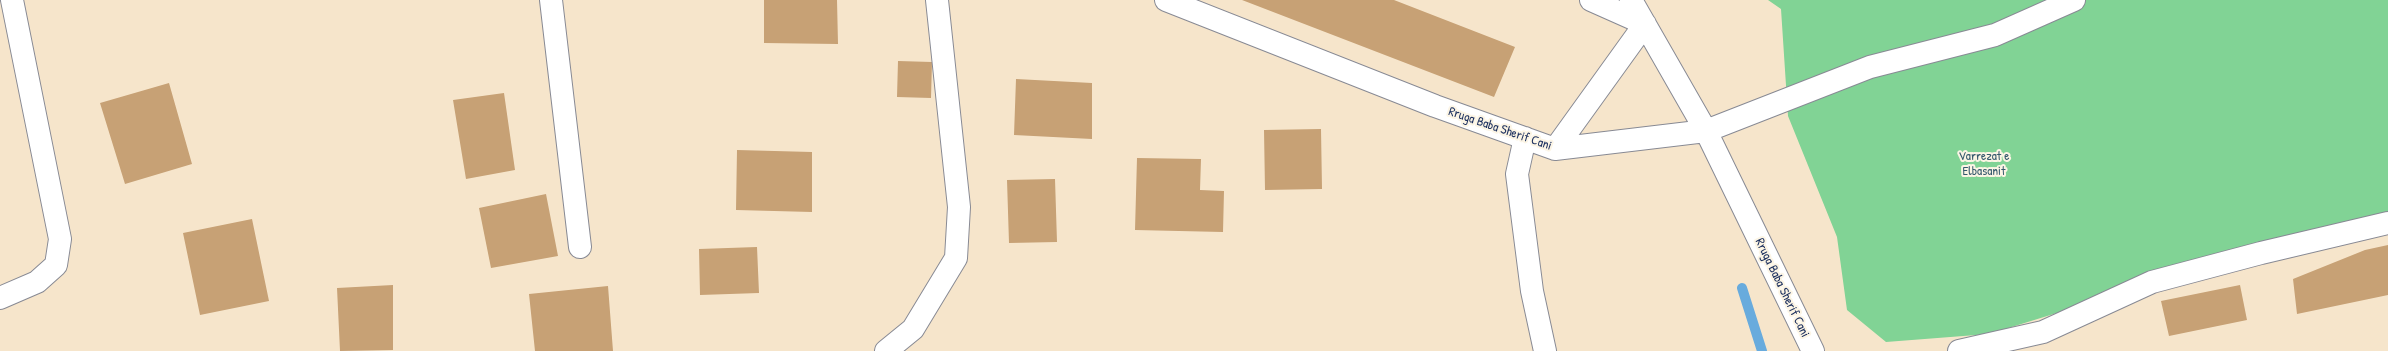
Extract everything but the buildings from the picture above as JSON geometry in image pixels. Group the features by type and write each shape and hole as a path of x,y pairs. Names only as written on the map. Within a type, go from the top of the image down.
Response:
{"street":[{"path":"0,298 37,282 56,265 60,239 12,0"},
{"path":"551,0 580,247"},
{"path":"886,351 913,329 956,258 958,207 937,0"},
{"name":"Rruga Baba Sherif Cani","path":"1166,0 1435,106 1555,149 1706,131 1813,351"},
{"path":"1591,0 1646,24"},
{"path":"1631,0 1706,131 1870,66 1995,35 2074,0"},
{"path":"1555,149 1646,24"},
{"path":"1525,138 1516,174 1532,291 1545,351"},
{"path":"1959,351 2043,332 2152,282 2261,253 2388,223"}],"green space":[{"name":"Varrezat e Elbasanit","path":"1768,0 2388,0 2388,223 2157,282 1989,334 1886,342 1847,310 1837,237 1788,116 1781,9"}],"waterway":[{"path":"1742,288 1762,351"}]}
